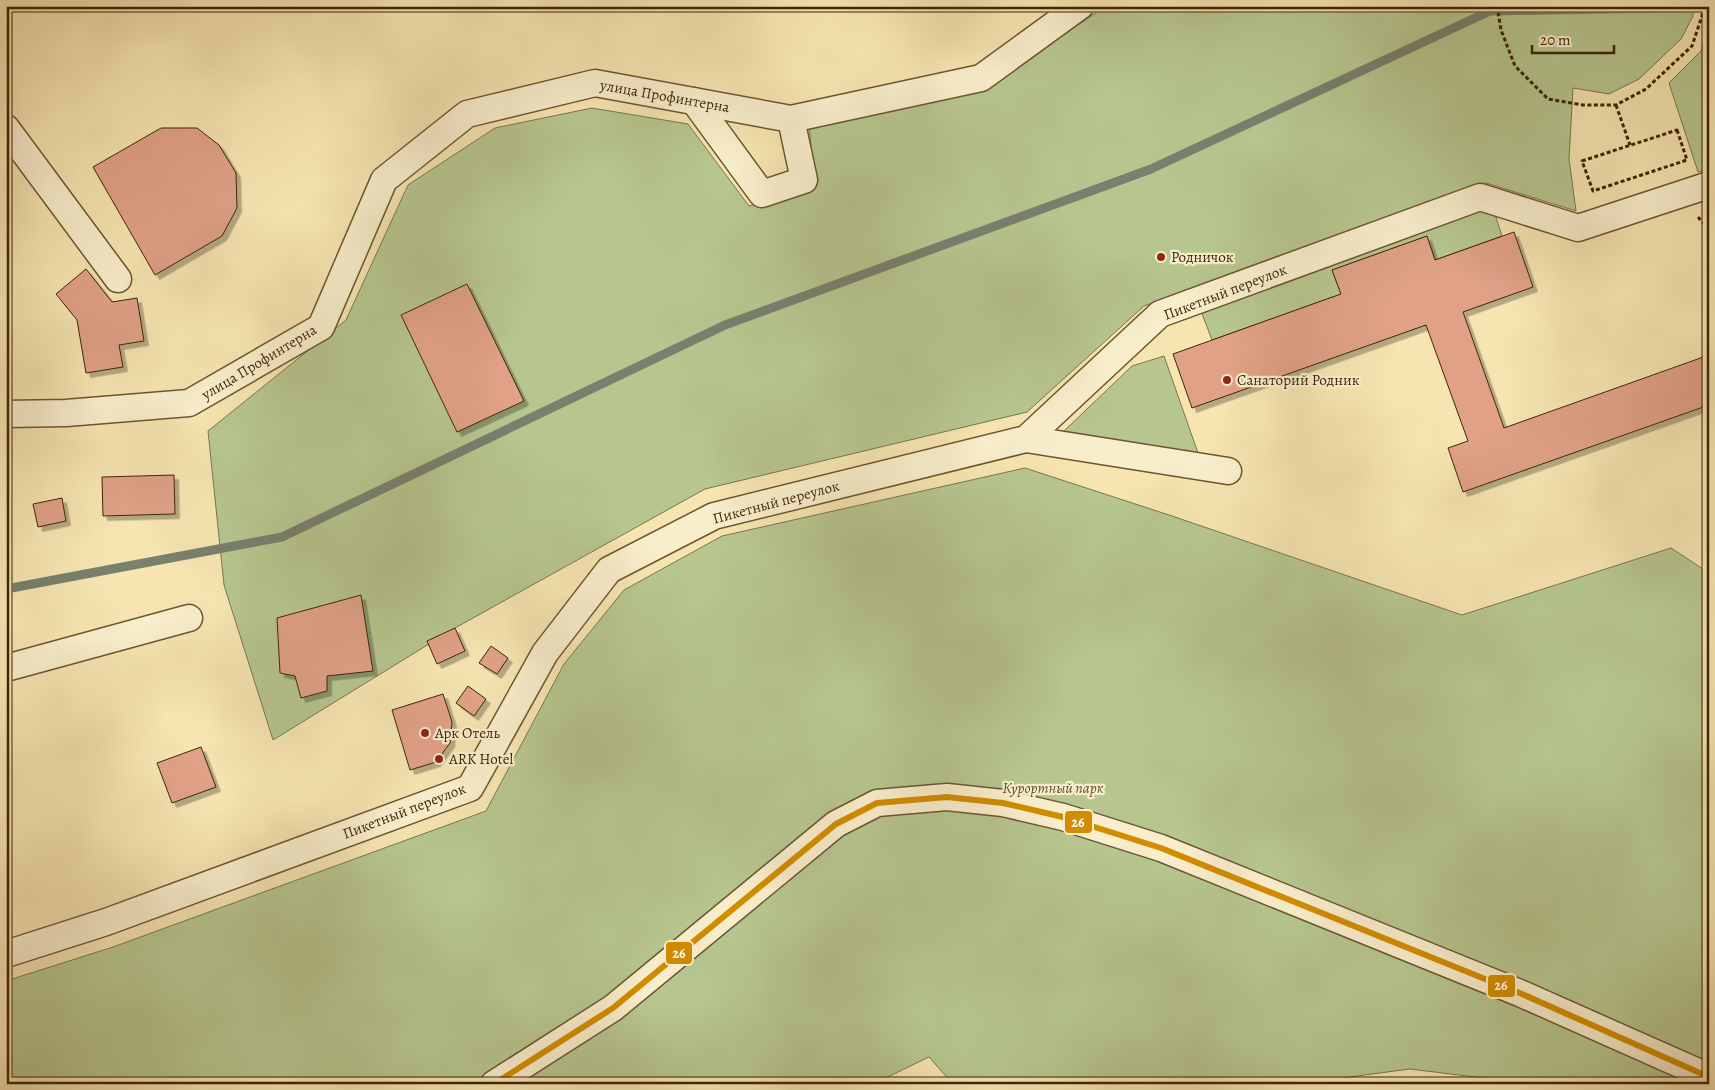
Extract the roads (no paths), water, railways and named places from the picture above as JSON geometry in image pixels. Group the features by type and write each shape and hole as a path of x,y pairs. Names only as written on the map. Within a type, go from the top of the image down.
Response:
{"street":[{"name":"улица Профинтерна","path":"6,414 66,413 189,403 320,327 384,180 467,114 595,83 791,119 981,78 1080,6"},
{"path":"694,101 762,194 804,180 791,119"},
{"path":"6,128 118,279"},
{"name":"Пикетный переулок","path":"6,954 106,922 470,788 545,653 609,570 714,516 1026,439 1160,314 1480,197 1578,228 1709,185"},
{"path":"1026,439 1228,470"},
{"path":"6,668 189,618"},
{"path":"494,1084 613,1008 836,824 877,803 948,797 1003,802 1054,815 1161,848 1522,994 1709,1077"}],"waterway":[{"path":"6,589 282,537 725,325 1151,169 1490,11 1709,7"}],"place":[{"name":"Родничок","path":"1161,257"},
{"name":"Санаторий Родник","path":"1227,380"},
{"name":"Арк Отель","path":"425,733"},
{"name":"ARK Hotel","path":"439,759"}],"park label":[{"name":"Курортный парк","path":"1053,788"}]}
